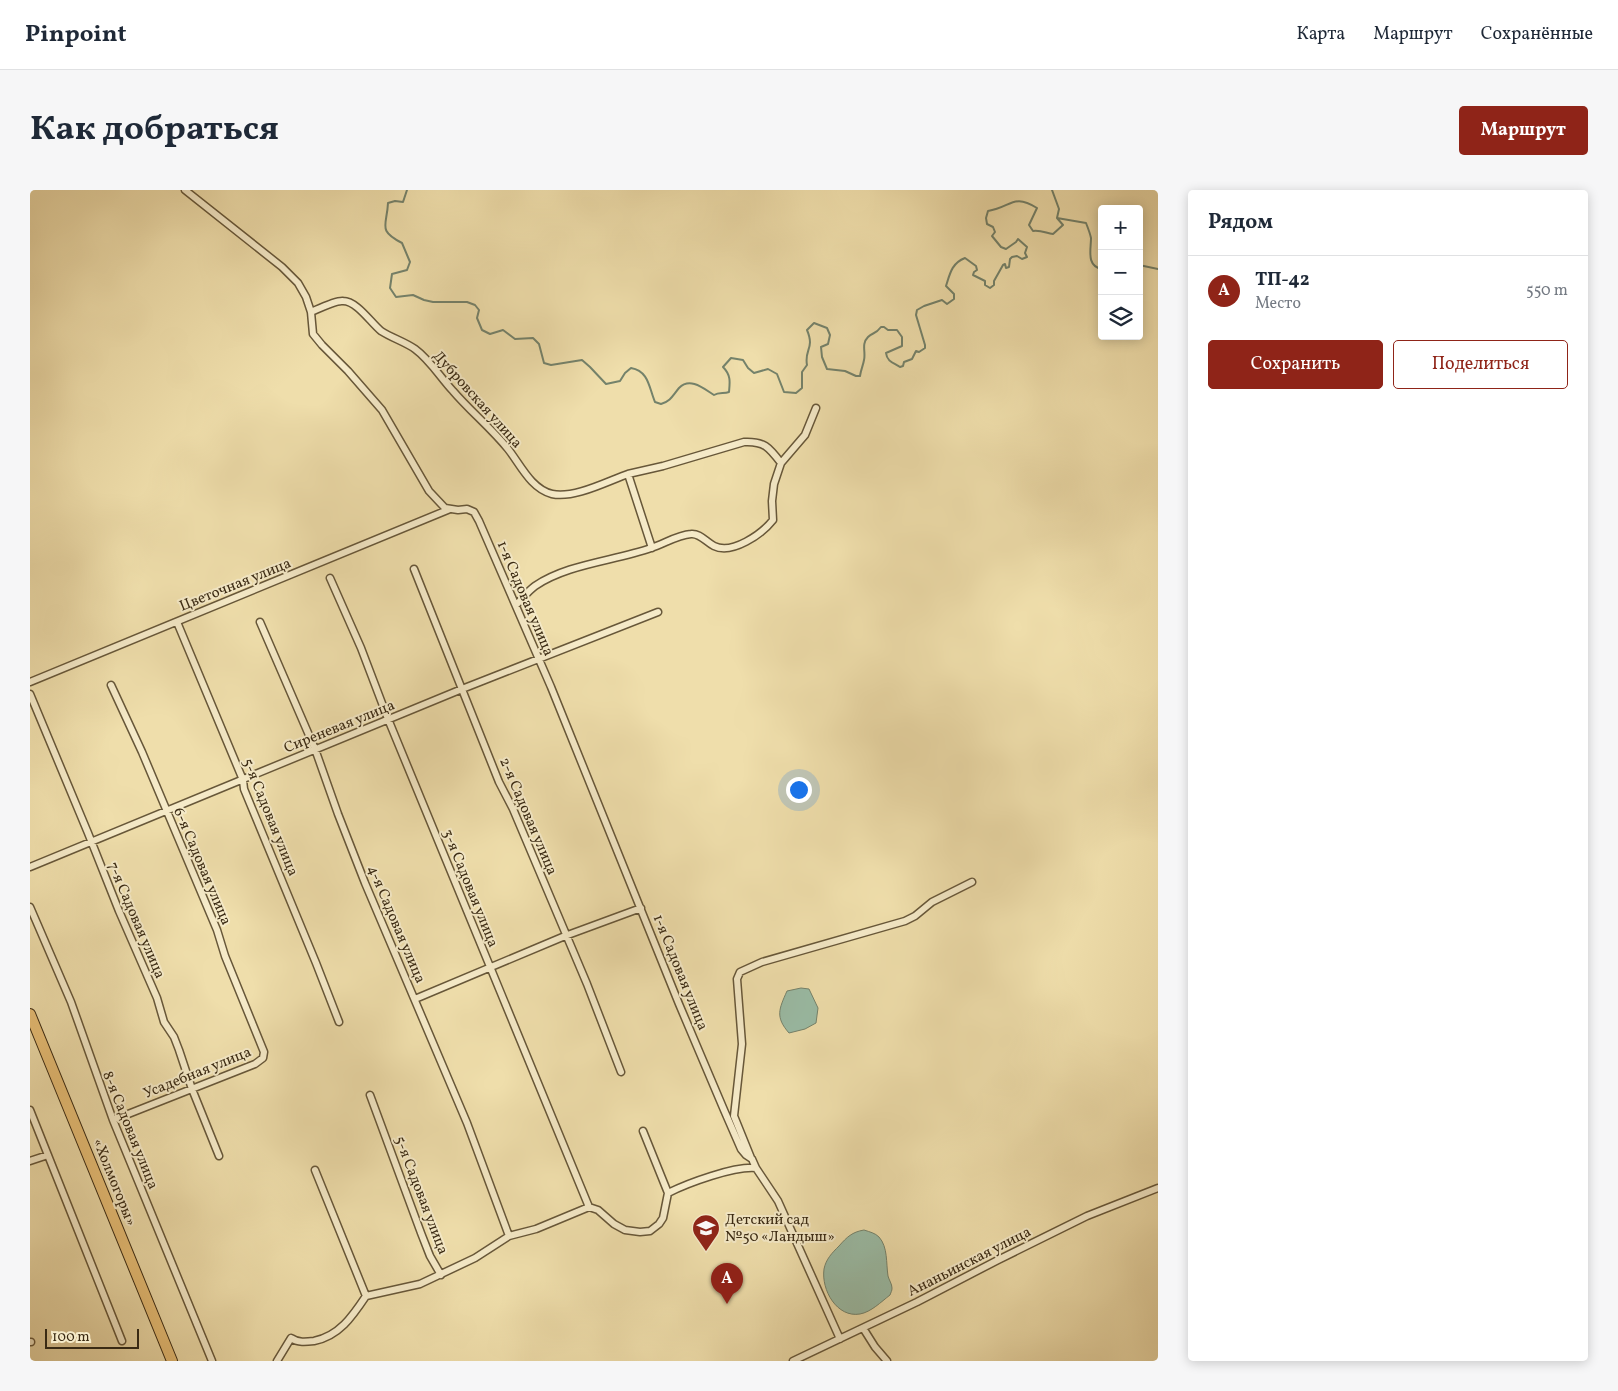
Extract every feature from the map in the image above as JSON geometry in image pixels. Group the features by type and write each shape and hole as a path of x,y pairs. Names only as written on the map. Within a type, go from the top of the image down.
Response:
{"highway":[{"name":"«Холмогоры»","path":"30,1014 172,1361"}],"street":[{"name":"1-я Садовая улица","path":"185,190 282,267 298,283 306,297 311,312 313,334 382,410 429,492 440,504 450,509 474,512 551,687 679,1004 725,1112 741,1149 752,1159"},
{"name":"Дубровская улица","path":"311,312 342,300 358,308 381,330 413,348 428,360 451,390 508,448 523,471 536,486 552,494 566,494 584,490 628,474 663,466 744,442 756,442 765,445 781,463"},
{"path":"516,605 533,587 548,579 568,571 652,548 693,533 721,549 728,549 758,535 773,520 774,484 781,463 805,435 816,408"},
{"path":"628,474 652,548"},
{"name":"Цветочная улица","path":"30,682 450,509"},
{"name":"2-я Садовая улица","path":"414,569 499,782 513,809 565,936 587,984 621,1072"},
{"name":"3-я Садовая улица","path":"330,578 361,648 388,719 589,1207"},
{"name":"Сиреневая улица","path":"30,867 388,719 658,612"},
{"name":"5-я Садовая улица","path":"176,622 243,780 244,789 339,1022"},
{"name":"4-я Садовая улица","path":"260,622 315,749 365,883 467,1122 509,1236"},
{"name":"6-я Садовая улица","path":"111,685 142,752 217,930 242,1000 255,1026 264,1052 262,1058"},
{"name":"7-я Садовая улица","path":"30,694 115,902 157,998 164,1022 177,1044 192,1089 219,1156"},
{"path":"840,1339 788,1221 756,1168 734,1116 742,1044 737,979 740,972 762,962 905,921 915,916 932,902 972,882"},
{"name":"8-я Садовая улица","path":"30,906 68,994 113,1120 212,1361"},
{"path":"415,999 565,936 641,908"},
{"name":"Усадебная улица","path":"113,1120 256,1064 262,1058"},
{"name":"5-я Садовая улица","path":"370,1095 421,1233 441,1275"},
{"path":"30,1110 122,1341"},
{"path":"725,1112 734,1116"},
{"path":"643,1131 668,1193"},
{"path":"30,1161 48,1155"},
{"path":"277,1361 291,1338 296,1341 310,1341 321,1339 340,1330 366,1296 420,1284 487,1251 509,1236 536,1229 589,1207 598,1210 614,1224 625,1230 644,1232 654,1229 659,1224 664,1214 665,1198 668,1193 694,1182 735,1170 746,1167 756,1168"},
{"path":"315,1170 366,1296"},
{"name":"Ананьинская улица","path":"793,1361 1087,1216 1158,1188"},
{"path":"863,1328 887,1361"}],"shaded area":[{"path":"801,988 809,989 818,1008 816,1023 805,1029 789,1033 780,1017 780,1008 787,991"},
{"path":"864,1230 876,1234 884,1245 892,1290 890,1295 872,1309 860,1314 852,1314 844,1312 832,1301 825,1285 824,1269 830,1256 845,1240 853,1234"}],"waterway":[{"path":"407,190 403,202 395,201 388,203 385,222 386,231 402,243 410,262 407,270 392,274 390,288 396,297 413,295 433,302 467,302 475,305 479,310 477,318 482,330 490,334 503,330 515,339 533,338 539,344 544,363 551,365 582,360 606,384 620,381 631,368 637,370 648,381 655,402 661,404 670,399 679,388 688,383 705,389 714,395 729,392 729,376 723,367 731,358 743,360 754,373 768,369 777,374 784,392 796,393 802,388 802,372 807,365 806,360 810,345 807,330 814,323 827,328 830,335 828,344 821,347 822,357 827,369 845,371 860,376 865,342 871,334 881,327 888,330 897,330 902,337 902,346 886,353 891,362 900,367 903,366 904,362 912,359 916,351 919,352 925,348 916,315 917,310 942,300 947,304 954,299 954,294 946,286 950,273 957,263 965,258 976,266 977,270 973,275 985,281 985,285 990,288 994,285 994,281 1003,265 1005,264 1006,268 1009,267 1012,257 1017,256 1022,259 1027,257 1025,253 1027,247 1018,239 1006,249 1001,247 992,236 995,232 993,227 987,224 988,211 1017,201 1029,204 1037,208 1029,225 1033,231 1053,234 1063,225 1057,218"},
{"path":"1052,190 1059,209 1057,218"},
{"path":"1057,218 1086,223 1091,238 1091,261 1098,267"},
{"path":"1143,266 1158,269"}],"place":[{"name":"Детский сад №50 «Ландыш»","path":"706,1252"},
{"name":"ТП-42","path":"727,1304"}]}
